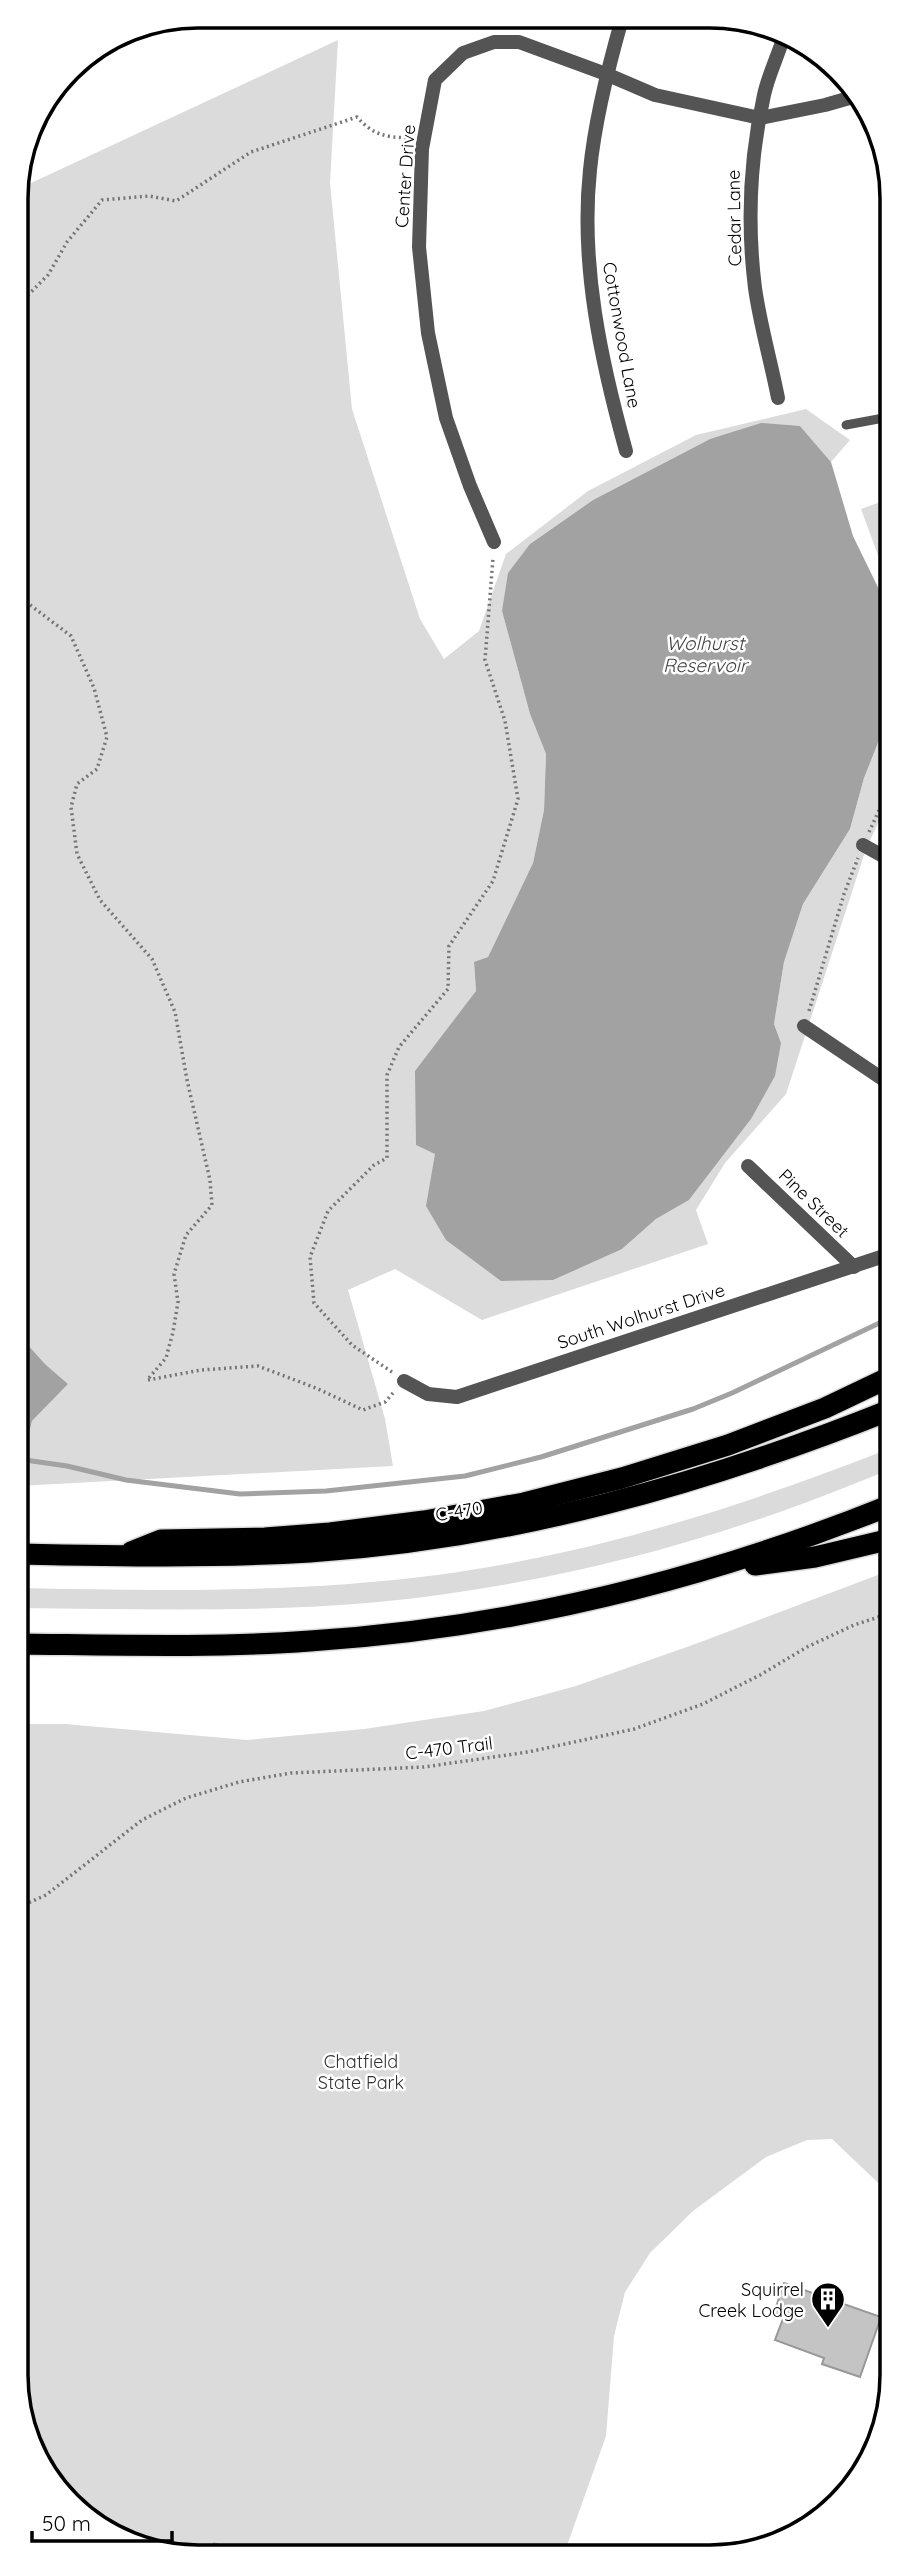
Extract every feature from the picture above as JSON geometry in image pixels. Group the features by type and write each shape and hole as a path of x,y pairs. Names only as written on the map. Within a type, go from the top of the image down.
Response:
{"highway":[{"path":"123,1555 162,1540 265,1538 330,1533 411,1523 524,1503 622,1478 728,1445 825,1408 880,1382"},
{"name":"C-470","path":"28,1554 238,1555 312,1552 420,1540 520,1524 632,1499 727,1470 802,1445 880,1414"},
{"path":"28,1644 250,1644 399,1633 478,1623 623,1592 718,1566 780,1548 880,1509"},
{"path":"718,1566 788,1562 880,1541"}],"street":[{"name":"Cottonwood Lane","path":"619,28 606,74 590,171 588,253 600,345 626,451"},
{"name":"Center Drive","path":"494,542 446,418 428,333 419,247 424,138 435,80 463,53 494,41 519,42 655,95 760,118 847,99"},
{"name":"Cedar Lane","path":"778,398 755,289 751,228 752,165 764,93 781,44"},
{"path":"863,845 880,854"},
{"path":"804,1026 880,1077"},
{"name":"Pine Street","path":"748,1167 854,1267"},
{"name":"South Wolhurst Drive","path":"404,1381 428,1394 457,1397 880,1258"}],"lane":[{"path":"846,425 880,419"}],"path":[{"path":"28,295 48,275 67,242 102,200 149,196 176,201 251,152 357,117 368,130 390,137 424,138"},
{"path":"28,603 71,636 94,688 107,737 96,769 77,784 71,807 77,854 100,900 152,959 176,1012 187,1080 210,1180 212,1205 186,1236 174,1274 178,1302 166,1358 148,1380 201,1370 258,1366 316,1388 363,1410 384,1402 404,1381 352,1345 314,1303 310,1257 328,1211 374,1165 387,1158 387,1075 399,1047 448,989 449,946 493,881 518,799 505,721 485,660 494,542"},
{"path":"804,1026 844,894 880,808"},
{"name":"C-470 Trail","path":"28,1903 46,1895 142,1820 186,1798 240,1782 291,1773 424,1767 528,1752 634,1729 703,1704 807,1647 854,1625 880,1617"}],"green space":[{"path":"338,40 330,183 352,409 420,619 444,659 479,631 506,554 588,491 696,435 806,409 850,440 831,462 800,426 710,439 593,500 530,544 502,611 530,714 546,754 544,810 533,863 488,957 474,963 476,991 455,1022 435,1154 622,1249 656,1219 689,1200 751,1119 781,1043 774,1024 784,962 803,904 850,829 864,778 880,738 880,819 866,849 786,1094 725,1163 696,1210 708,1244 482,1320 395,1269 348,1290 385,1419 393,1466 28,1485 28,1440 32,1421 68,1384 28,1345 28,184"},
{"path":"880,502 880,561 861,509"},
{"path":"880,1452 880,1473 791,1508 630,1558 480,1589 379,1602 289,1608 28,1608 28,1588 280,1588 385,1581 496,1566 611,1541 668,1525"},
{"name":"Chatfield State Park","path":"880,1574 880,2185 832,2139 807,2140 766,2157 693,2211 650,2253 625,2292 614,2336 606,2436 567,2545 176,2544 133,2532 95,2510 63,2478 51,2460 37,2429 28,2386 28,1724 65,1724 247,1740 364,1729 484,1711 576,1686"}],"water":[{"name":"Wolhurst Reservoir","path":"761,423 800,426 831,462 853,536 880,592 880,738 864,778 850,829 803,904 784,962 774,1024 781,1043 775,1076 751,1119 689,1200 656,1219 622,1249 553,1280 501,1281 446,1240 426,1206 435,1154 416,1145 415,1071 476,991 474,962 488,957 533,863 544,810 546,754 530,714 502,611 508,573 530,544 593,500 710,439"},
{"path":"28,1345 68,1384 32,1421 28,1438"}],"building":[{"name":"Squirrel Creek Lodge","path":"784,2283 880,2317 860,2377 822,2364 824,2358 775,2340 784,2316 774,2313"}],"waterway":[{"path":"28,1460 67,1466 126,1480 240,1494 326,1491 465,1476 541,1457 693,1409 880,1323"}],"place":[{"name":"Squirrel Creek Lodge","path":"828,2329"}]}
